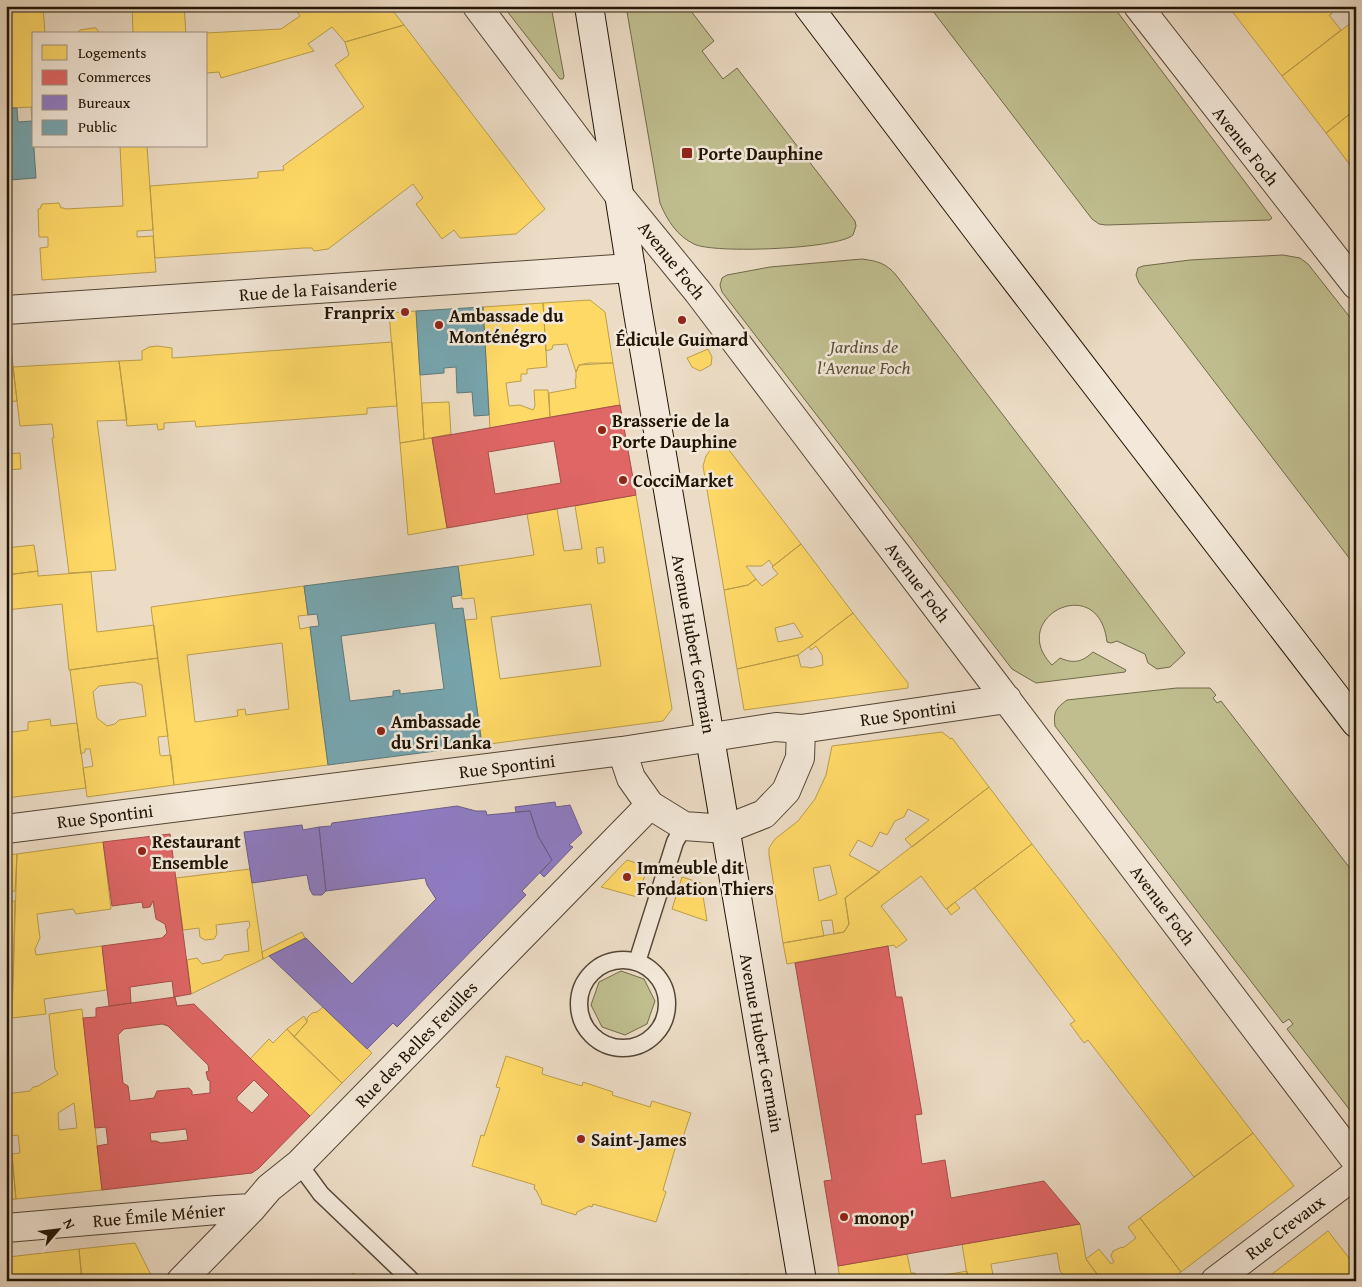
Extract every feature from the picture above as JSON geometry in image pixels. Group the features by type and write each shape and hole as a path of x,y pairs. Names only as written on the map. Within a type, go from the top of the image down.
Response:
{"street":[{"name":"Avenue Foch","path":"477,6 618,194 693,285 1356,1161"},
{"name":"Avenue Hubert Germain","path":"588,6 618,194 802,1281"},
{"path":"808,6 994,252 1356,723"},
{"name":"Avenue Foch","path":"1138,6 1352,272"},
{"name":"Rue de la Faisanderie","path":"6,310 631,268"},
{"name":"Rue Spontini","path":"6,829 622,751 776,727 802,729 1007,699"},
{"path":"622,751 631,778 650,805 684,826 726,829 764,814 786,791 800,758 802,729"},
{"name":"Rue des Belles Feuilles","path":"181,1281 269,1188 299,1164 650,805"},
{"name":"Rue Crevaux","path":"1215,1281 1356,1174"},
{"name":"Rue Émile Ménier","path":"6,1228 252,1208"}],"lane":[{"path":"637,962 675,842 684,826"},
{"path":"622,960 637,962 650,969 660,980 666,994 666,1009 662,1024 654,1036 641,1045 613,1048 600,1042 589,1033 581,1020 578,1006 580,992 586,979 596,969 608,962 622,960"},
{"path":"299,1164 320,1194 412,1281"}],"green space":[{"path":"503,6 551,6 563,79 560,79"},
{"path":"626,6 687,6 714,41 702,51 723,79 737,68 855,221 856,226 853,235 843,240 824,244 749,249 706,247 694,244 682,237 669,221 660,203"},
{"path":"929,6 1113,6 1272,218 1270,220 1099,224 1092,219"},
{"path":"1283,255 1300,258 1308,264 1356,325 1356,567 1139,283 1136,275 1138,268 1143,266 1190,260"},
{"name":"Jardins de l'Avenue Foch","path":"862,259 881,263 896,275 1185,653 1170,667 1157,669 1148,663 1145,654 1117,641 1107,642 1100,620 1089,609 1074,605 1059,609 1047,618 1040,631 1041,648 1052,665 1060,658 1078,661 1093,652 1126,670 1125,672 1036,683 1012,669 722,292 720,285 722,278 727,275 770,267"},
{"path":"1177,688 1210,688 1216,695 1213,698 1217,703 1221,701 1356,876 1356,1118 1287,1029 1293,1024 1289,1019 1283,1023 1055,726 1054,717 1056,711 1067,700"},
{"path":"621,971 644,979 655,1001 647,1024 625,1035 602,1027 591,1005 599,982"}],"building: Logements":[{"path":"6,6 43,6 45,32 32,32 32,107 6,108"},
{"path":"132,6 184,6 186,32 133,32"},
{"path":"293,6 389,6 404,25 345,42 332,27 308,44 314,51 221,78 219,72 208,73 208,33 281,29 300,16"},
{"path":"1228,6 1326,6 1332,14 1329,15 1341,30 1282,76"},
{"path":"1356,19 1356,42 1351,45 1356,51 1356,109 1326,133 1282,76"},
{"path":"404,25 545,209 516,234 460,238 454,230 442,239 416,204 423,198 413,184 328,249 314,251 312,248 304,248 155,258 150,186 258,178 258,172 284,170 283,166 364,107 335,65 349,55 345,42"},
{"path":"96,28 99,32 78,32 80,30"},
{"path":"1356,109 1356,173 1326,133"},
{"path":"120,148 147,148 153,230 137,231 137,237 153,236 156,272 42,280 40,248 48,247 48,237 39,237 38,209 40,209 42,204 59,203 61,208 65,209 123,206"},
{"path":"590,300 605,312 613,363 579,365 576,372 567,344 553,345 552,349 546,351 543,303"},
{"path":"543,303 547,367 527,369 527,374 521,374 521,381 506,383 509,406 520,405 533,410 535,406 534,390 548,390 550,417 490,428 483,307"},
{"path":"416,311 424,439 400,443 389,313"},
{"path":"6,339 10,339 17,401 6,402"},
{"path":"392,342 397,406 367,408 367,414 196,427 195,421 164,423 164,429 158,430 157,424 127,426 119,361 142,360 142,351 149,347 172,348 172,358"},
{"path":"708,349 712,357 711,365 700,371 692,367 687,358"},
{"path":"119,361 127,420 97,421 116,570 69,573 52,438 54,438 52,424 20,426 13,367"},
{"path":"613,363 620,405 550,417 549,393 576,388 576,372 579,365"},
{"path":"449,402 451,434 424,439 422,403"},
{"path":"432,438 447,528 408,535 400,443"},
{"path":"716,446 725,447 729,450 801,544 773,566 769,560 762,566 746,566 756,579 748,585 724,590 703,466 706,456"},
{"path":"20,453 21,469 6,470 6,454"},
{"path":"636,495 672,709 663,721 482,745 465,620 477,619 474,598 462,599 458,566 534,555 527,514 557,509 564,551 582,549 575,506","holes":["603,547 605,562 598,564 596,548","591,604 601,666 500,679 491,617"]},
{"path":"801,544 853,613 798,655 737,669 724,590 748,585 756,579 762,586 778,574 772,567","holes":["794,623 803,637 778,642 775,628"]},
{"path":"34,545 38,571 6,575 6,548"},
{"path":"38,571 38,576 91,572 97,632 154,625 158,658 69,670 62,604 6,610 6,575"},
{"path":"304,586 308,615 298,616 300,629 310,627 328,765 174,785 151,607","holes":["282,643 289,709 246,715 245,709 237,710 238,716 195,722 187,655"]},
{"path":"853,613 908,683 908,688 744,710 737,669 798,655 801,667 811,668 823,665 822,655 816,646 811,650 809,647"},
{"path":"158,658 168,736 158,737 160,755 171,755 174,785 87,797 83,768 93,766 90,749 85,749 85,752 81,754 70,670","holes":["134,682 142,685 146,716 119,720 115,724 107,726 97,718 93,692 99,686"]},
{"path":"50,719 51,726 77,723 86,788 6,798 6,733 28,730 28,722"},
{"path":"942,732 952,738 989,787 912,847 905,839 929,820 908,809 904,817 895,821 887,835 880,832 872,847 858,840 849,855 880,872 845,898 849,924 844,932 834,934 832,920 821,921 824,936 783,943 769,848 775,839 798,821 815,799 826,775 832,746","holes":["830,865 837,894 819,901 813,868"]},
{"path":"989,787 1032,844 946,909 921,876 881,906 907,940 896,948 894,945 787,964 783,943 844,932 849,924 845,898"},
{"path":"103,842 111,909 76,914 73,909 37,914 40,938 35,949 36,955 102,946 107,990 44,999 46,1014 12,1018 17,854"},
{"path":"1032,844 1253,1133 1194,1177 1088,1040 1084,1043 1070,1024 1075,1021 974,888"},
{"path":"17,854 15,891 6,892 6,855"},
{"name":"Immeuble dit Fondation Thiers","path":"627,860 648,867 637,897 601,887"},
{"path":"250,869 263,959 191,994 187,960 197,958 202,964 221,960 225,955 249,951 247,930 250,926 249,921 216,925 217,934 214,939 205,940 200,937 199,928 183,930 176,878"},
{"path":"682,877 701,883 707,921 672,909"},
{"path":"15,901 12,1004 6,1005 6,902"},
{"path":"955,902 960,908 951,915 947,909"},
{"path":"302,932 305,938 263,959 262,952"},
{"path":"323,1007 372,1053 342,1083 294,1037 307,1022 307,1018"},
{"path":"82,1009 102,1190 16,1199 12,1154 20,1153 18,1135 10,1136 6,1094 30,1091 33,1087 58,1074 55,1069 49,1014","holes":["74,1103 77,1128 59,1130 58,1113"]},
{"path":"304,1016 307,1022 294,1037 287,1029"},
{"path":"287,1029 342,1083 310,1116 250,1059 269,1039 273,1043"},
{"name":"Saint-James","path":"506,1056 543,1068 542,1074 582,1086 583,1082 613,1092 612,1095 650,1107 652,1101 691,1113 681,1143 677,1142 663,1190 666,1192 656,1222 593,1204 592,1207 589,1206 577,1212 576,1215 541,1204 542,1202 534,1189 535,1185 472,1166 481,1135 484,1136 500,1088 496,1087"},
{"path":"6,1115 16,1199 6,1200"},
{"path":"1253,1133 1294,1186 1181,1272 1140,1218"},
{"path":"1140,1218 1181,1272 1170,1281 1102,1281 1086,1259 1099,1249 1111,1264 1114,1262 1111,1256 1113,1251 1123,1248 1136,1238 1128,1227"},
{"path":"1080,1224 1086,1259 1102,1281 1068,1281 1060,1271 1057,1253 991,1264 994,1281 968,1281 962,1244"},
{"path":"1328,1231 1356,1267 1356,1281 1263,1281"},
{"path":"135,1243 152,1277 149,1281 82,1281 79,1249"},
{"path":"79,1249 82,1281 11,1281 8,1257"},
{"path":"907,1254 911,1273 915,1273 917,1280 967,1271 968,1281 840,1281 838,1266"},
{"path":"6,1257 8,1257 11,1281 6,1281"},
{"path":"353,1273 361,1281 345,1281"},
{"path":"748,1274 749,1281 714,1281 718,1279"}],"building: Commerces":[{"path":"620,405 636,495 447,528 432,438","holes":["554,441 561,483 495,494 488,452"]},
{"path":"170,834 191,994 174,997 172,981 130,987 131,1003 109,1006 102,946 162,938 167,933 165,924 156,919 153,901 150,907 143,908 142,902 112,906 103,842"},
{"path":"888,946 896,997 902,997 922,1114 915,1115 922,1164 945,1160 951,1198 1044,1181 1080,1224 838,1266 824,1181 832,1180 795,963"},
{"path":"175,997 177,1006 194,1004 310,1116 252,1173 102,1190 97,1146 108,1144 106,1127 95,1128 83,1018 96,1017 96,1008","holes":["162,1024 168,1026 208,1065 209,1071 206,1072 210,1081 210,1093 192,1095 192,1091 189,1088 157,1091 154,1098 130,1101 128,1086 123,1083 118,1035 124,1029","254,1080 269,1095 252,1113 237,1100 237,1097","186,1129 188,1140 161,1143 151,1141 150,1133"]}],"building: Bureaux":[{"path":"555,802 556,807 570,805 582,833 569,845 573,847 544,877 540,873 552,860 538,836 530,811 516,812 515,807"},
{"path":"457,806 476,811 486,811 487,815 530,811 538,836 552,860 522,891 526,895 397,1027 393,1023 367,1049 269,956 306,938 352,984 436,899 425,878 326,891 319,827 331,826 332,823"},
{"path":"302,825 303,830 319,827 326,891 322,895 313,895 307,875 252,883 244,832"}],"building: Public":[{"path":"6,108 17,108 18,122 32,121 32,148 34,148 36,178 10,180 10,183 6,183"},
{"path":"483,307 489,415 474,416 472,392 457,393 456,367 444,368 444,373 420,375 416,311"},
{"path":"458,566 462,595 451,597 453,609 463,608 482,745 328,765 310,627 319,626 317,614 308,615 304,586","holes":["435,623 444,689 400,694 400,690 393,691 393,696 350,701 341,636"]}],"place":[{"name":"Porte Dauphine","path":"687,153"},
{"name":"Franprix","path":"405,312"},
{"name":"Édicule Guimard","path":"682,320"},
{"name":"Ambassade du Monténégro","path":"439,325"},
{"name":"Brasserie de la Porte Dauphine","path":"602,430"},
{"name":"CocciMarket","path":"623,480"},
{"name":"Ambassade du Sri Lanka","path":"381,731"},
{"name":"Restaurant Ensemble","path":"142,851"},
{"name":"Immeuble dit Fondation Thiers","path":"627,877"},
{"name":"Saint-James","path":"581,1139"},
{"name":"monop'","path":"844,1217"}]}
